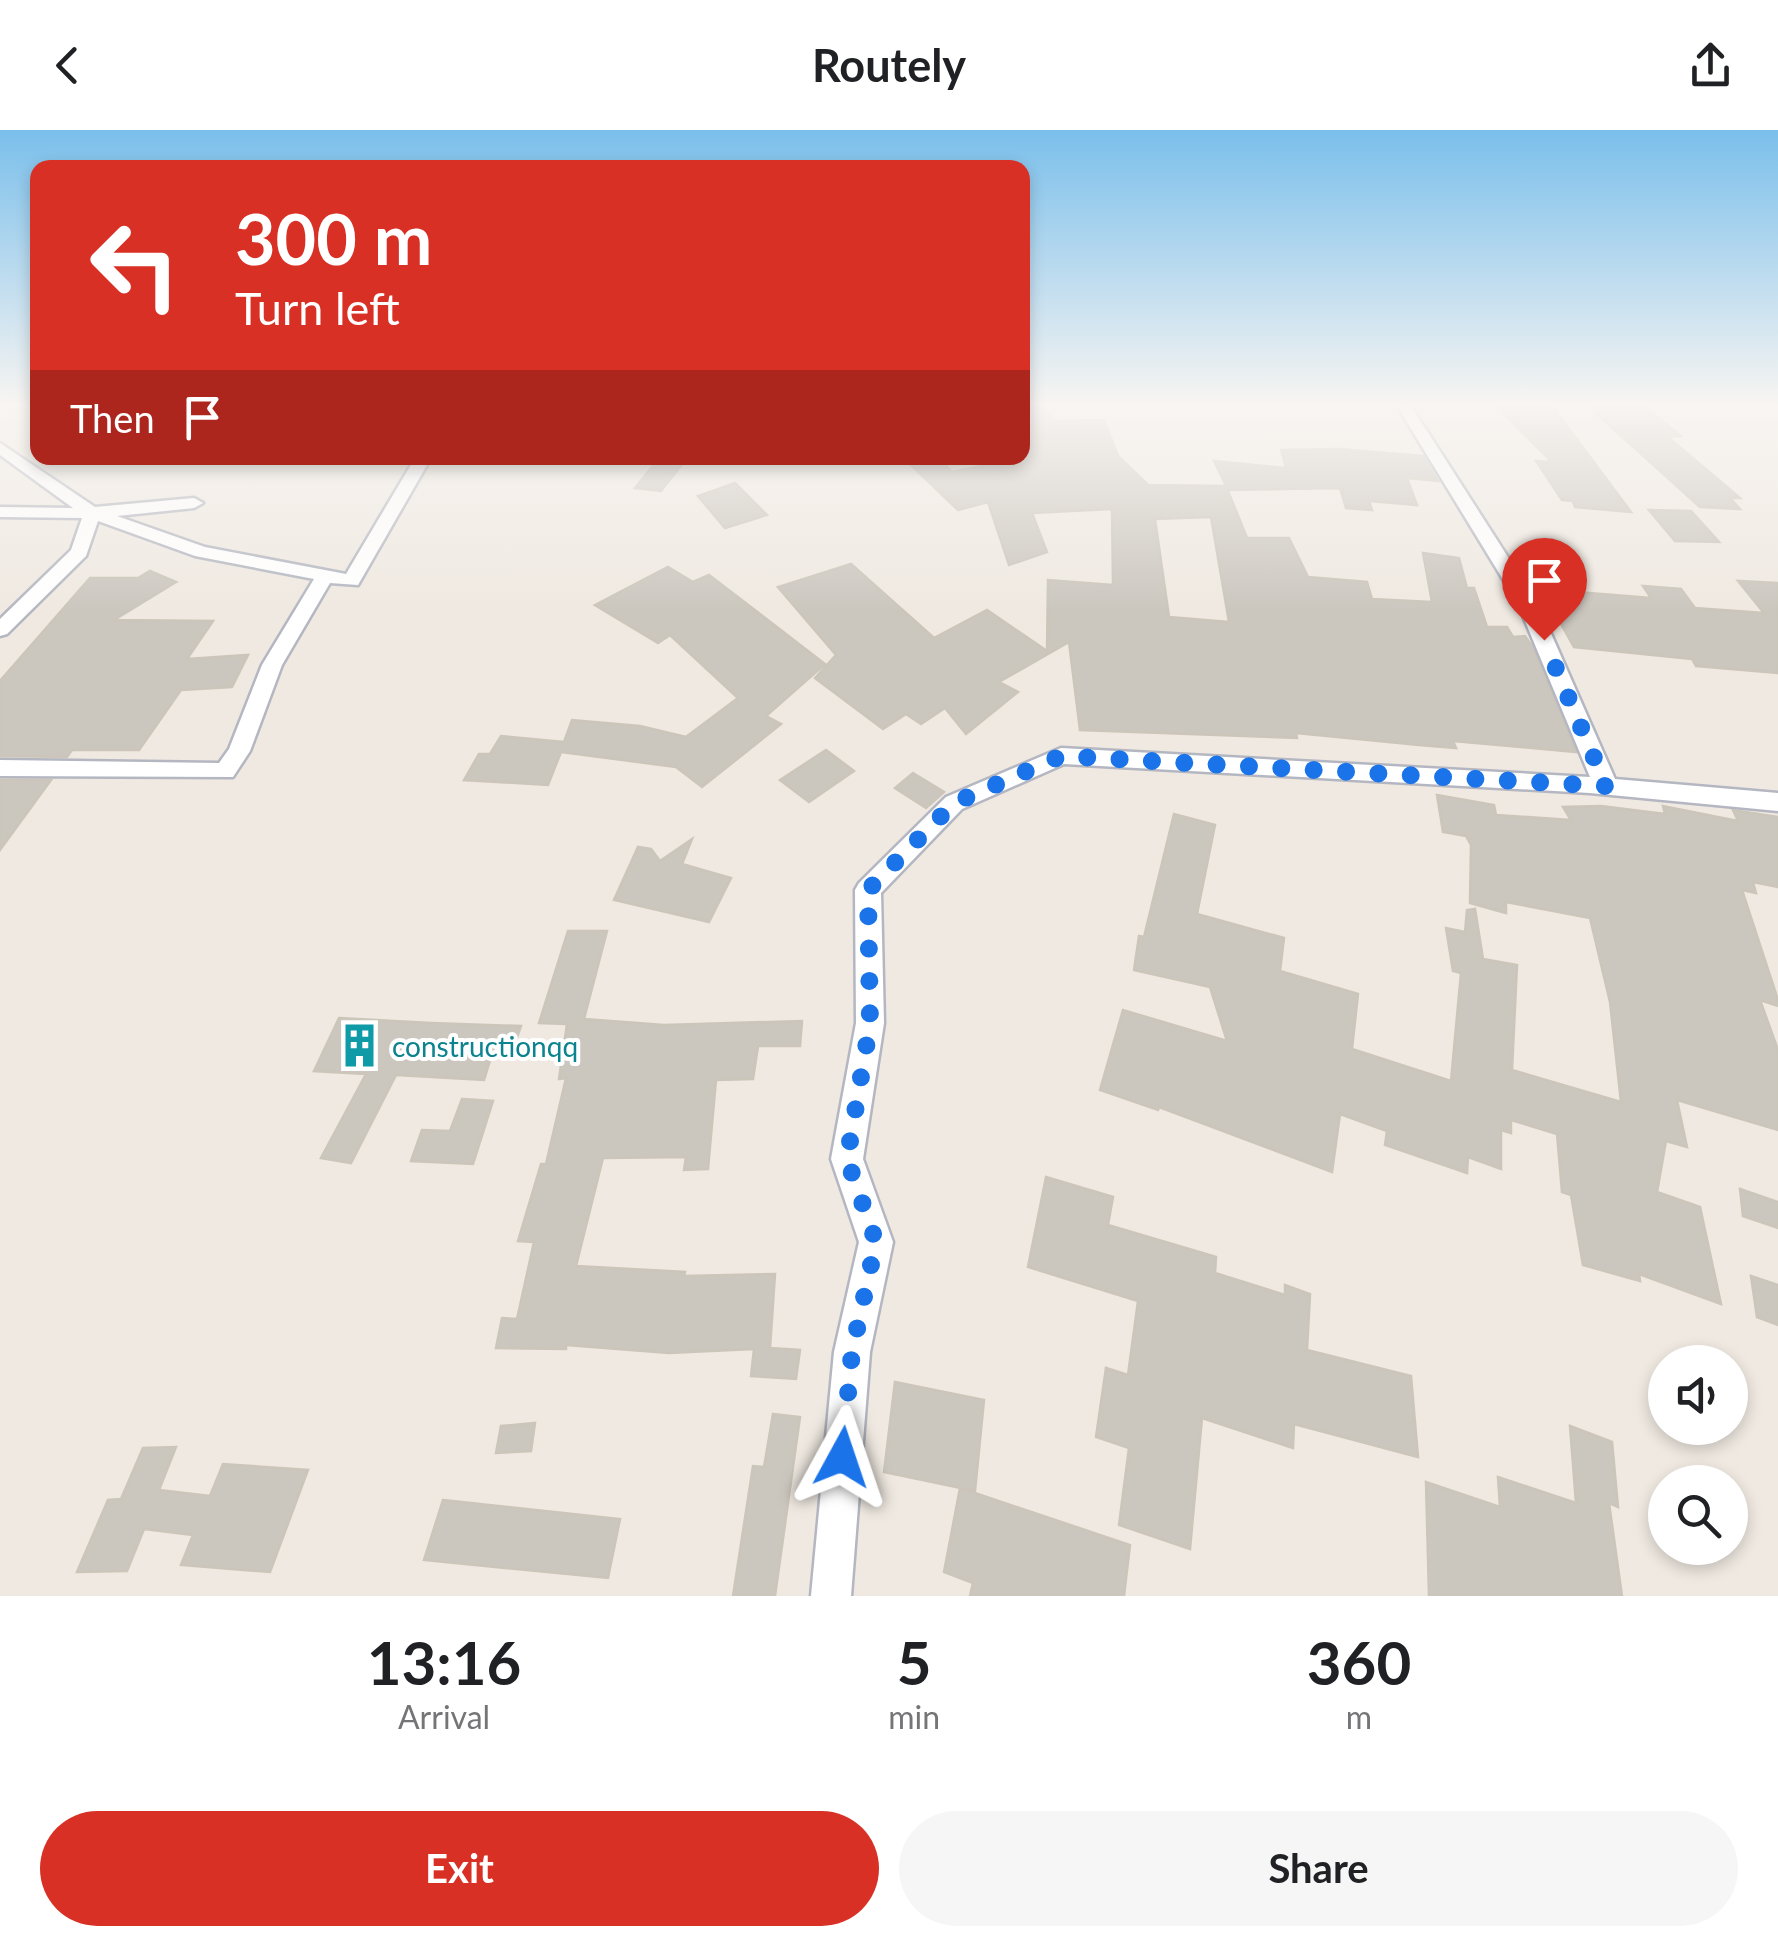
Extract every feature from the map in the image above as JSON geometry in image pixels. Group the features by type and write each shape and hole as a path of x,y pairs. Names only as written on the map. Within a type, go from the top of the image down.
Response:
{"street":[{"path":"37,474 92,513 201,552 350,581 412,474"},
{"path":"1447,474 1528,604 1606,786"},
{"path":"0,512 92,513 194,504"},
{"path":"0,630 80,552 92,513"},
{"path":"0,768 224,770 238,751 272,664 326,576"},
{"path":"831,1596 852,1352 876,1242 847,1159 870,1024 868,890 954,803 1061,756 1606,786 1778,802"}],"building":[{"path":"646,474 674,474 661,491 635,488"},
{"path":"921,474 1137,474 1148,485 1226,486 1247,538 1289,538 1308,577 1367,582 1372,599 1432,602 1423,553 1459,558 1467,588 1474,588 1487,627 1507,627 1513,637 1525,636 1532,646 1576,752 1453,741 1456,748 1296,733 1297,738 1080,730 1069,642 999,682 1018,692 966,734 945,708 921,724 906,714 883,729 815,678 836,655 778,587 851,564 934,638 987,610 1047,651 1048,580 1113,585 1112,509 1032,513 1047,552 1009,565 988,502 958,510","holes":["1211,517 1229,622 1169,617 1155,519"]},
{"path":"1220,474 1434,474 1438,481 1407,478 1417,505 1369,501 1372,510 1346,508 1340,488 1228,490"},
{"path":"1545,474 1603,474 1631,512 1575,507 1573,501 1562,500"},
{"path":"1664,474 1712,474 1740,498 1730,498 1740,509 1700,507"},
{"path":"735,483 767,515 725,528 698,496"},
{"path":"1649,510 1691,511 1719,542 1675,541"},
{"path":"1525,560 1560,562 1577,592 1651,598 1643,586 1681,589 1695,608 1764,613 1738,581 1778,583 1778,673 1696,666 1692,659 1574,647"},
{"path":"668,567 693,582 709,575 825,664 766,716 781,724 702,787 676,767 561,752 548,785 464,780 479,754 490,754 501,736 564,742 572,720 640,726 686,737 738,698 670,635 658,643 595,605"},
{"path":"150,571 176,582 114,620 213,621 187,659 248,655 232,687 181,690 139,750 72,750 67,757 0,756 0,681 90,578 138,578"},
{"path":"826,750 854,771 809,802 780,780"},
{"path":"913,773 944,792 926,808 895,788"},
{"path":"0,780 51,780 0,850"},
{"path":"1437,795 1494,805 1496,815 1571,820 1563,807 1601,806 1665,814 1663,806 1738,821 1733,810 1778,817 1778,887 1753,882 1756,893 1742,890 1778,1000 1778,1006 1760,1000 1778,1050 1778,1130 1677,1100 1687,1147 1666,1141 1657,1192 1700,1207 1721,1304 1639,1274 1640,1281 1583,1265 1571,1195 1562,1192 1557,1134 1511,1120 1511,1133 1501,1130 1501,1169 1468,1157 1467,1173 1385,1145 1387,1131 1340,1114 1332,1172 1159,1107 1158,1110 1100,1090 1123,1010 1227,1041 1210,987 1134,970 1139,936 1144,937 1174,814 1215,825 1197,914 1284,938 1280,971 1358,994 1352,1049 1451,1081 1461,973 1453,971 1446,928 1465,932 1467,910 1475,909 1483,959 1517,965 1512,1070 1621,1102 1610,1002 1590,918 1506,902 1506,913 1470,903 1471,845 1466,836 1443,832"},
{"path":"692,839 682,864 731,878 709,922 614,900 638,847 651,849 660,861"},
{"path":"568,931 607,931 584,1019 664,1025 802,1021 800,1046 758,1046 753,1079 716,1080 708,1169 684,1170 686,1157 603,1158 576,1266 685,1272 684,1276 775,1274 770,1348 800,1350 796,1379 751,1376 754,1349 669,1353 566,1345 566,1349 496,1348 502,1318 517,1319 534,1242 518,1241 541,1164 546,1164 566,1078 559,1079 567,1024 539,1023"},
{"path":"339,1018 521,1026 513,1049 494,1048 484,1080 396,1075 351,1163 321,1158 366,1074 314,1071"},
{"path":"462,1099 493,1101 473,1164 411,1161 422,1130 450,1131"},
{"path":"1046,1177 1113,1197 1108,1225 1216,1257 1215,1273 1285,1295 1285,1285 1310,1294 1307,1350 1411,1376 1418,1457 1294,1424 1293,1448 1202,1418 1190,1549 1119,1525 1129,1448 1096,1437 1106,1368 1128,1375 1138,1301 1028,1267"},
{"path":"1740,1189 1778,1202 1778,1228 1743,1216"},
{"path":"1751,1276 1778,1285 1778,1325 1757,1317"},
{"path":"895,1382 984,1400 975,1491 884,1472"},
{"path":"773,1414 800,1417 775,1596 733,1596 753,1466 764,1467"},
{"path":"535,1423 531,1451 496,1453 501,1426"},
{"path":"1570,1426 1612,1442 1618,1507 1609,1503 1622,1596 1429,1596 1426,1482 1500,1507 1498,1477 1576,1503"},
{"path":"176,1447 159,1490 210,1496 223,1464 308,1470 270,1572 181,1565 193,1535 144,1529 127,1571 77,1572 108,1500 121,1499 143,1448"},
{"path":"960,1488 1130,1545 1124,1596 970,1596 973,1583 944,1572"},
{"path":"443,1500 620,1519 608,1578 424,1560"}],"place":[{"name":"constructionqq","path":"359,1046"}],"route":[{"path":"842,1457 852,1352 876,1242 847,1159 870,1024 868,890 954,803 1061,756 1606,786 1544,640"}]}
